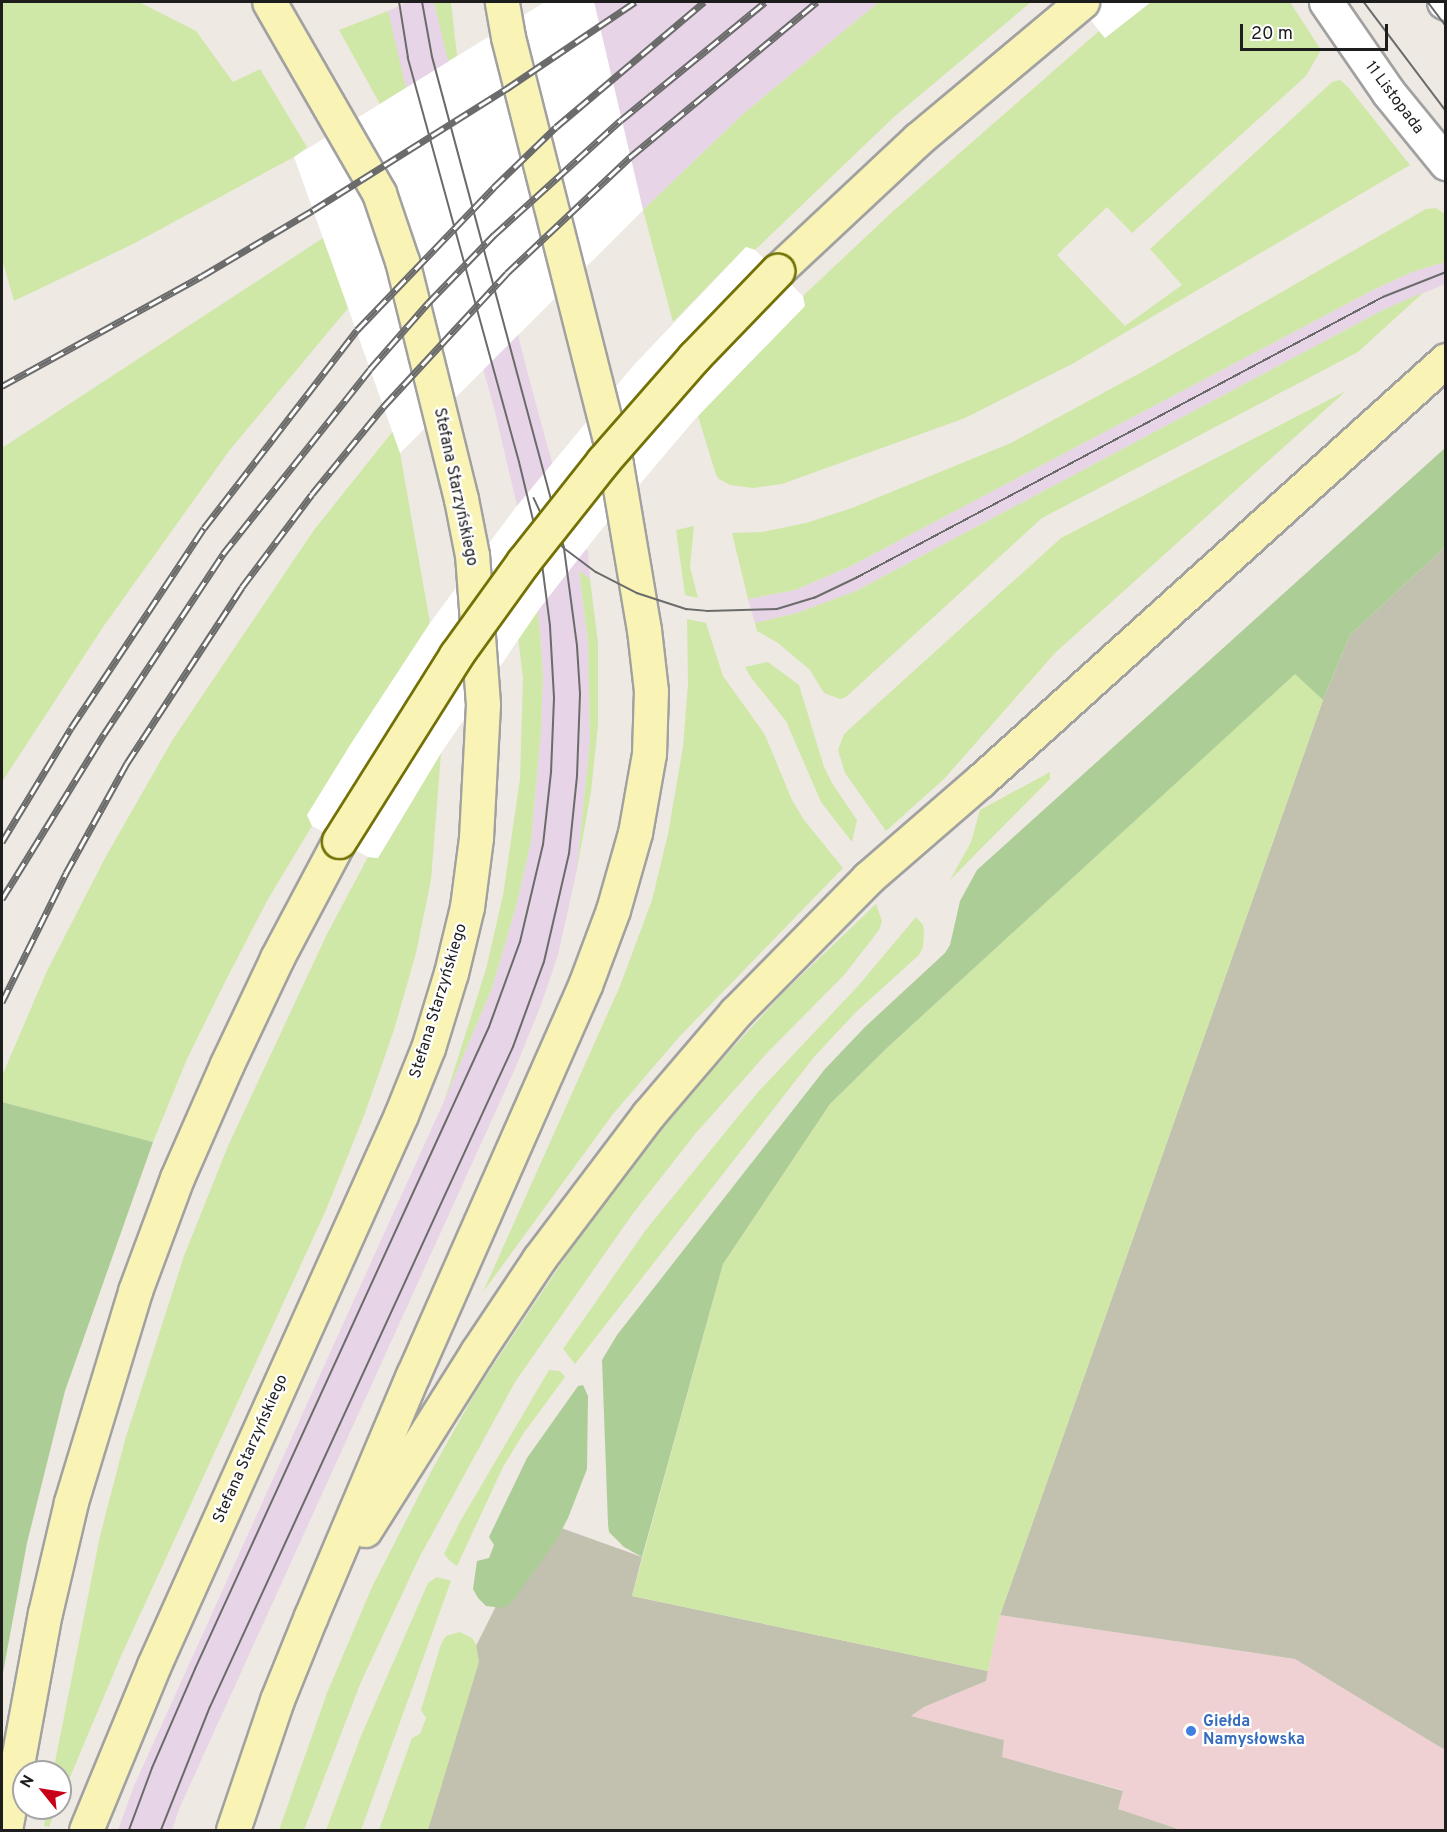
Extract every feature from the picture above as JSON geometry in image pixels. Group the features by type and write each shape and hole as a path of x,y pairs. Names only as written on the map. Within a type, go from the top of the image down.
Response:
{"main road":[{"name":"Stefana Starzyńskiego","path":"86,1830 154,1665 415,1082 451,973 467,907 476,838 483,704 480,632 472,555 402,261 379,193 269,2"},
{"path":"233,1830 277,1700 311,1616 413,1375 585,986 613,910 635,833 649,754 651,691 648,661 616,464 508,37 502,2"},
{"path":"5,1830 45,1613 71,1502 135,1291 177,1178 227,1064 277,958 339,841 456,655 523,562 603,461 686,365 777,271 918,139 1080,3"},
{"path":"311,1616 477,1352 540,1259 633,1133 736,1012 868,878 980,781 1446,360"}],"street":[{"name":"11 Listopada","path":"1326,2 1388,92 1446,163"}],"shaded area":[{"path":"408,2 434,2 531,386 574,543 588,551 590,579 579,572 588,642 590,740 577,869 558,955 541,1005 514,1071 179,1809 172,1830 118,1830 134,1786 445,1099 492,988 517,903 531,841 541,730 543,674 532,569 495,412 402,73 388,11"},
{"path":"594,2 879,2 743,114 643,210"},
{"path":"1445,262 1445,284 1383,310 854,592 797,613 755,623 748,599 795,590 851,566 1373,290 1412,272"},
{"path":"1445,547 1445,1750 1295,1659 1000,1615 1323,700 1350,635"},
{"path":"539,1520 642,1557 632,1596 988,1671 986,1681 924,1707 911,1716 1004,1740 1002,1757 1123,1791 1118,1809 1181,1830 406,1830 475,1648"},
{"name":"Giełda Namysłowska","path":"1000,1615 1295,1659 1445,1750 1445,1830 1181,1830 1117,1809 1122,1790 1001,1757 1004,1740 911,1716 924,1707 986,1681"}],"green space":[{"path":"2,2 139,2 196,31 233,82 260,69 307,147 294,157 133,244 14,301 2,259"},
{"path":"434,2 451,2 457,56 448,61"},
{"path":"879,2 1031,2 895,116 755,250 746,247 673,322 643,210 743,114"},
{"path":"1151,2 1290,2 1321,50 1306,76 1132,233 1107,207 1057,255 1125,326 1182,285 1150,249 1332,82 1340,80 1349,88 1410,165 1072,364 965,418 782,484 753,488 730,485 719,479 698,416 804,306 803,296 891,213 1099,31 1105,38"},
{"path":"388,11 406,88 380,104 339,30"},
{"path":"1436,208 1445,214 1445,262 1412,272 1373,290 851,566 795,590 748,599 732,533 762,532 806,523 852,508 1011,443 1151,367 1426,209"},
{"path":"323,238 349,307 229,451 103,627 2,782 2,448"},
{"path":"1424,292 1358,352 1042,518 846,697 840,699 824,693 810,670 778,643 757,631 755,623 797,613 856,591 1383,310"},
{"path":"1346,391 1056,652 944,779 886,831 845,773 838,750 844,734 1061,538"},
{"path":"393,431 400,453 430,623 307,815 312,826 267,901 226,980 187,1059 153,1142 2,1102 2,1076 47,971 105,858 173,739 314,530"},
{"path":"1445,448 1445,547 1350,635 1323,700 1295,674 888,1047 830,1104 723,1264 642,1557 624,1547 609,1532 608,1524 602,1360 617,1335 825,1069 865,1027 945,953 950,945 960,901 977,870"},
{"path":"694,526 690,567 698,598 685,595 676,530"},
{"path":"579,571 590,579 598,643 598,726 591,792 577,869 590,740 588,642"},
{"path":"538,610 543,674 541,730 531,841 517,903 492,988 445,1099 486,969 503,895 520,779 523,678 518,637"},
{"path":"687,619 706,623 723,676 765,735 792,800 804,820 843,868 680,1036 613,1114 483,1292 620,986 652,900 668,834 683,747 688,684"},
{"path":"768,662 799,685 824,767 857,820 852,842 821,802 786,721 745,667"},
{"path":"1295,673 1323,700 1000,1615 988,1671 632,1596 723,1264 830,1104 888,1047"},
{"path":"441,753 431,880 416,953 394,1030 365,1113 326,1210 121,1656 72,1772 72,1760 55,1760 100,1536 125,1440 184,1256 228,1146 327,934 368,857 378,858"},
{"path":"1050,772 1050,779 950,880 971,842 980,810"},
{"path":"876,904 882,921 879,930 845,974 767,1053 696,1133 634,1212 515,1382 419,1558 361,1682 304,1830 279,1830 327,1693 372,1587 433,1468 478,1388 583,1231 679,1106 783,993"},
{"path":"916,917 923,925 924,933 923,947 919,955 856,1012 814,1057 575,1364 563,1349 645,1231 758,1092 858,986"},
{"path":"2,1102 153,1142 65,1391 27,1543 2,1678"},
{"path":"549,1370 560,1371 565,1377 523,1434 503,1467 457,1566 444,1554 461,1520"},
{"path":"583,1385 588,1396 587,1469 568,1518 557,1539 512,1602 503,1608 486,1606 473,1589 477,1561 489,1558 494,1545 489,1537 527,1458 578,1386"},
{"path":"437,1577 451,1581 361,1830 326,1830 361,1736 428,1583"},
{"path":"460,1632 472,1638 476,1644 479,1662 428,1830 379,1830 412,1738 420,1734 426,1718 421,1710 441,1644 446,1636"},
{"path":"45,1820 52,1820 49,1827 44,1826"}],"pier":[{"path":"545,2 594,2 643,210 400,453 294,157"},
{"path":"1076,2 1151,2 1105,38"},
{"path":"746,247 755,250 803,296 805,306 695,419 597,535 540,608 441,753 378,858 368,857 312,826 307,815 352,742 430,623 516,507 633,366"}],"tram line":[{"path":"129,1830 152,1768 195,1669 489,1027 520,942 543,845 551,773 554,698 550,626 540,549 519,462 408,58 399,2"},
{"path":"161,1830 210,1707 513,1047 544,962 569,854 577,776 580,694 577,646 564,548 432,57 422,2"},
{"path":"1364,2 1446,111"},
{"path":"1428,2 1446,26"},
{"path":"534,498 550,532 564,548 596,572 637,593 686,609 707,611 777,609 814,598 856,578 1383,297 1446,272"}],"railway":[{"path":"2,386 202,276 313,210 506,89 635,2"},
{"path":"2,842 71,728 204,528 357,330 494,187 556,127 704,2"},
{"path":"2,899 104,734 223,554 370,369 428,303 494,235 621,120 765,2"},
{"path":"2,1002 66,873 127,763 242,587 312,494 384,406 507,273 630,157 817,2"}],"place":[{"name":"Giełda Namysłowska","path":"1191,1731"}]}
